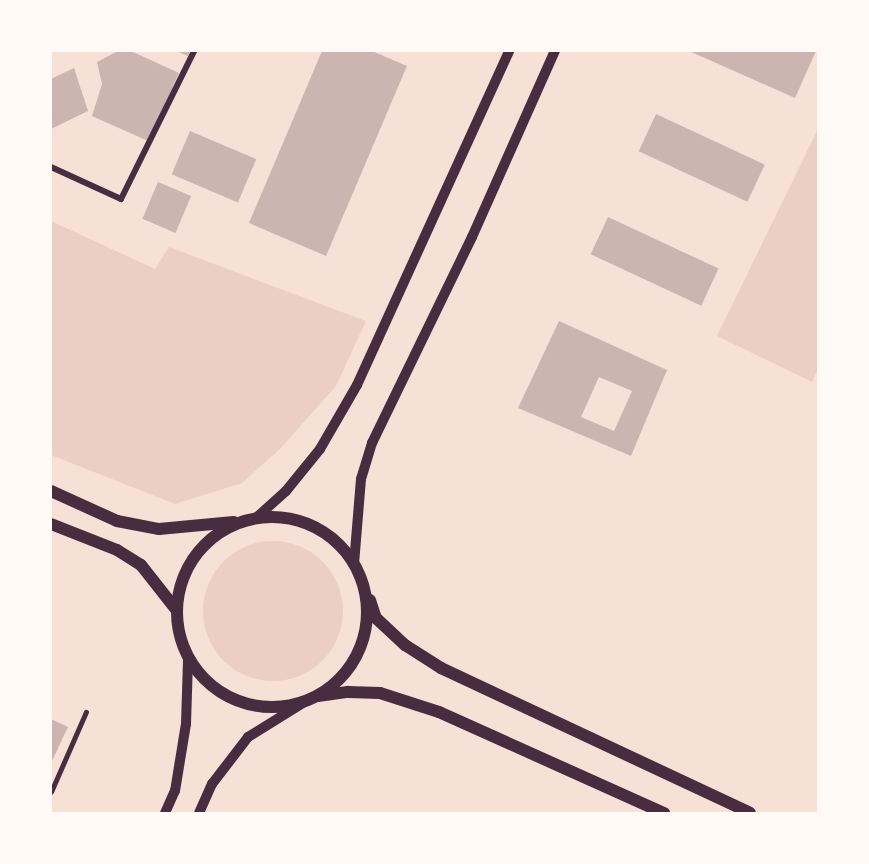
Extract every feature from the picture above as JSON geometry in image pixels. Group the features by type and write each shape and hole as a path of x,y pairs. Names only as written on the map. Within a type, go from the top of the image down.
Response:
{"main road":[{"path":"51,491 117,521 159,529 285,517 312,525 336,542 354,564 376,618 405,645 441,668 750,813"},
{"path":"239,522 207,541 184,572 175,608 178,634 188,659 209,685 237,702 270,708 348,692 380,693 439,712 664,813"},
{"path":"51,524 117,550 141,565 175,608"},
{"path":"317,697 339,680 350,665 366,632 367,604 361,577"}],"street":[{"path":"51,167 121,199 194,51"},
{"path":"256,518 286,491 320,448 357,385 509,51"},
{"path":"354,564 361,479 372,443 472,237 555,51"},
{"path":"165,813 175,791 186,724 188,659"},
{"path":"199,813 212,784 248,737 303,703"}],"lane":[{"path":"51,792 86,712"}],"shaded area":[{"path":"818,129 818,369 812,382 717,336"},
{"path":"51,221 155,269 169,247 366,321 336,386 280,449 242,483 175,504 51,455"},
{"path":"273,541 300,547 312,553 322,562 331,572 337,584 343,611 337,638 331,650 322,660 312,669 300,675 273,681 246,675 234,669 224,660 215,650 209,638 203,611 209,584 215,572 224,562 234,553 246,547"}],"building":[{"path":"118,51 131,51 179,73 148,141 92,116 102,84 97,62"},
{"path":"176,51 190,51 188,56"},
{"path":"322,51 372,51 407,66 326,256 249,223"},
{"path":"689,51 816,51 795,98"},
{"path":"74,68 88,111 51,129 51,79"},
{"path":"656,114 765,165 747,202 639,151"},
{"path":"190,131 256,159 238,202 172,174"},
{"path":"158,182 191,196 176,233 142,219"},
{"path":"608,217 719,269 701,306 591,254"},
{"path":"559,321 667,370 631,456 518,408","holes":["599,377 632,391 614,431 581,417"]},
{"path":"51,719 68,727 51,763"}]}
